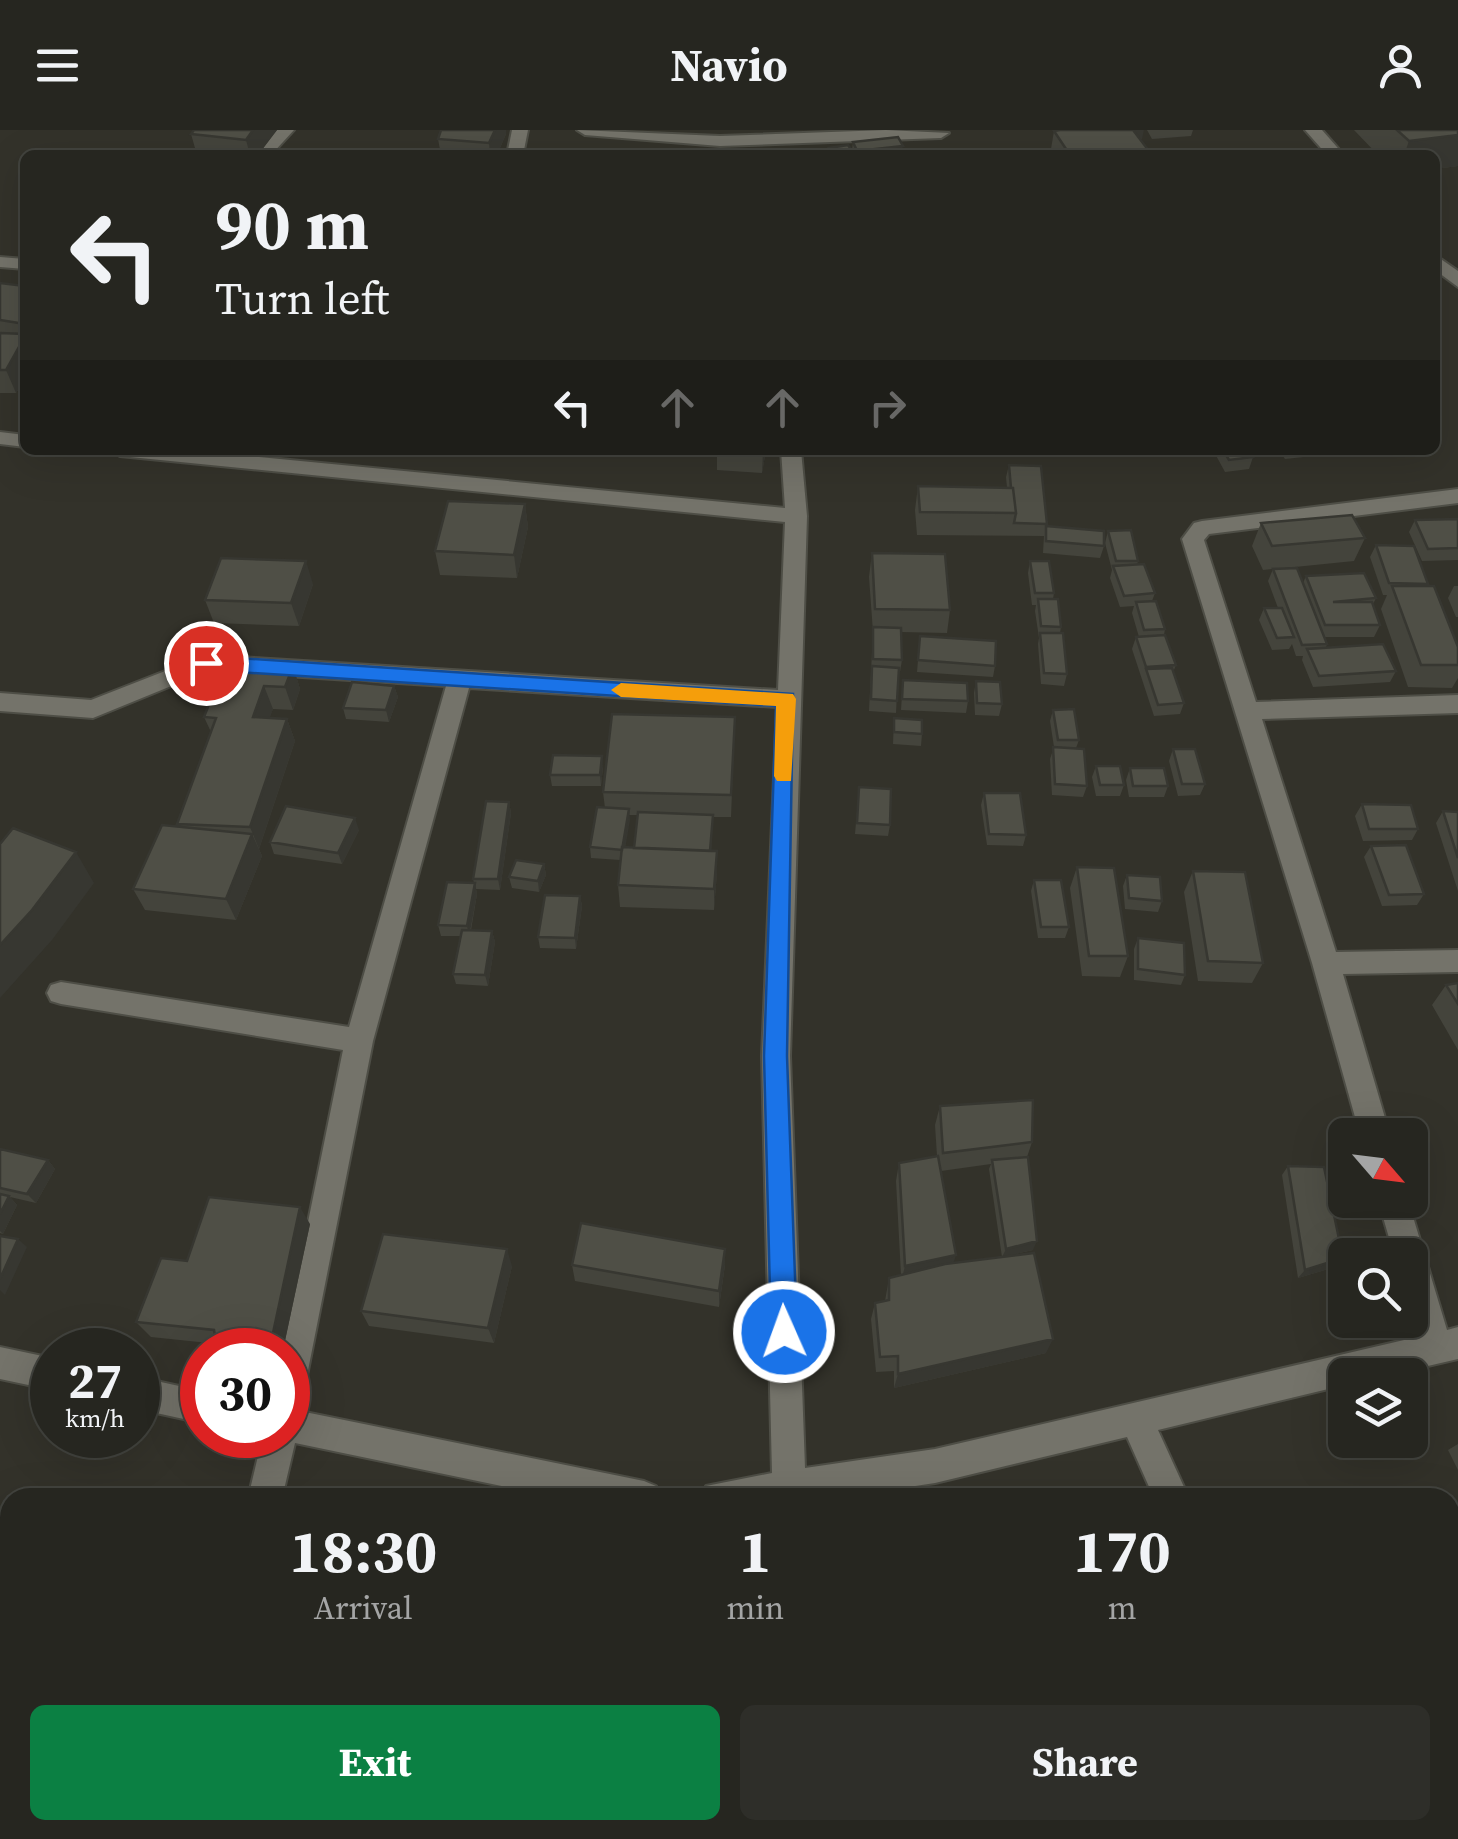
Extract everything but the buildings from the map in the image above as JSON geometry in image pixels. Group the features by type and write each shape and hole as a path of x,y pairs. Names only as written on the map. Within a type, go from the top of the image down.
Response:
{"street":[{"path":"267,150 286,130"},
{"path":"585,130 679,134 722,148 943,135"},
{"path":"1313,130 1331,150"},
{"path":"171,455 796,516"},
{"path":"789,1488 776,1056 786,699 796,516 792,455"},
{"path":"1370,1118 1194,539 1202,528 1458,496"},
{"path":"0,702 94,709 206,663 786,699"},
{"path":"302,1328 360,1042 459,681"},
{"path":"1247,711 1458,704"},
{"path":"1326,963 1458,961"},
{"path":"61,993 360,1042"},
{"path":"801,1488 934,1466 1447,1346 1428,1300"},
{"path":"0,1362 30,1369"},
{"path":"1136,1419 1167,1488"},
{"path":"310,1430 595,1488"},
{"path":"267,1488 275,1458"}],"slow traffic":[{"path":"621,690 786,699 784,776"}],"route":[{"path":"206,663 786,699 776,1056 784,1332"}]}
